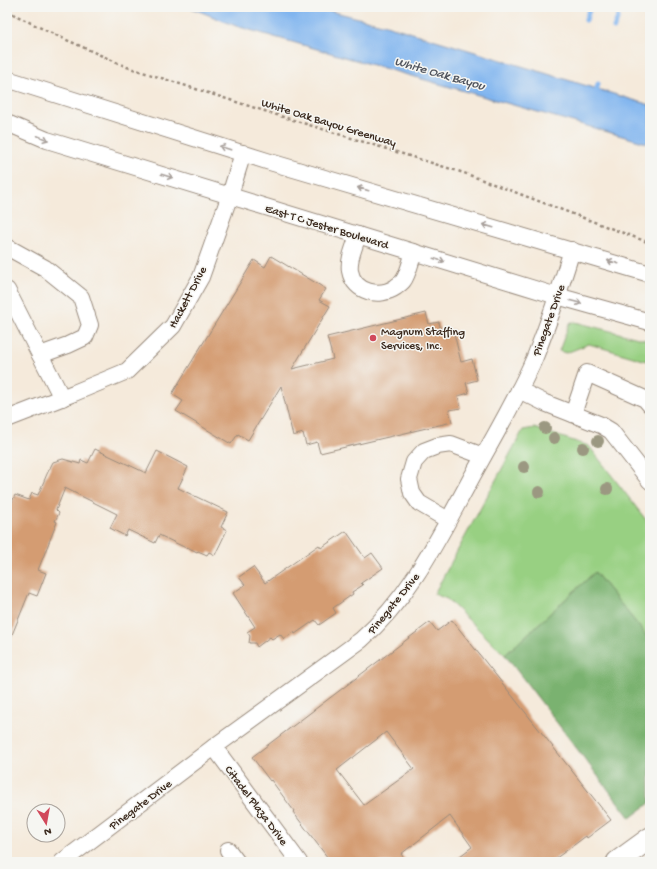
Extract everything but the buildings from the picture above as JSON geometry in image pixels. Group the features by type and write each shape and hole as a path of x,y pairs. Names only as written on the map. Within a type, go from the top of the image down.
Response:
{"main road":[{"path":"617,862 650,838"}],"street":[{"path":"7,79 243,153 650,274"},
{"name":"East T C Jester Boulevard","path":"7,123 47,140 557,296 650,322"},
{"name":"Hackett Drive","path":"7,419 127,371 173,326 200,277 230,195 243,153"},
{"path":"358,235 351,258 350,271 355,283 365,291 378,293 391,290 403,281 414,252"},
{"path":"7,247 45,268 81,297 90,325 85,337 40,355"},
{"name":"Pinegate Drive","path":"62,862 377,627 404,593 429,557 519,390 535,356 572,250"},
{"path":"7,290 62,398"},
{"path":"573,414 587,373 646,399 650,405"},
{"path":"519,390 601,425 610,431 650,481"},
{"path":"448,520 419,503 412,493 409,479 414,462 424,451 437,446 451,444 483,456"},
{"name":"Citadel Plaza Drive","path":"214,748 299,862"}],"path":[{"name":"White Oak Bayou Greenway","path":"7,10 49,32 127,67 277,116 464,173 650,243"}],"green space":[{"path":"575,322 650,341 650,362 589,344 566,353 559,351 569,324"},
{"path":"534,428 589,446 650,525 650,640 595,572 505,655 447,599 434,594 523,430"},
{"path":"595,572 650,640 650,803 630,818 505,655"}],"water":[{"name":"White Oak Bayou","path":"189,7 315,7 386,25 650,105 650,144 236,26"}],"waterway":[{"path":"586,20 590,7"},
{"path":"614,28 618,17"},
{"path":"595,95 598,84"}],"place":[{"name":"Magnum Staffing Services, Inc.","path":"373,338"}]}
